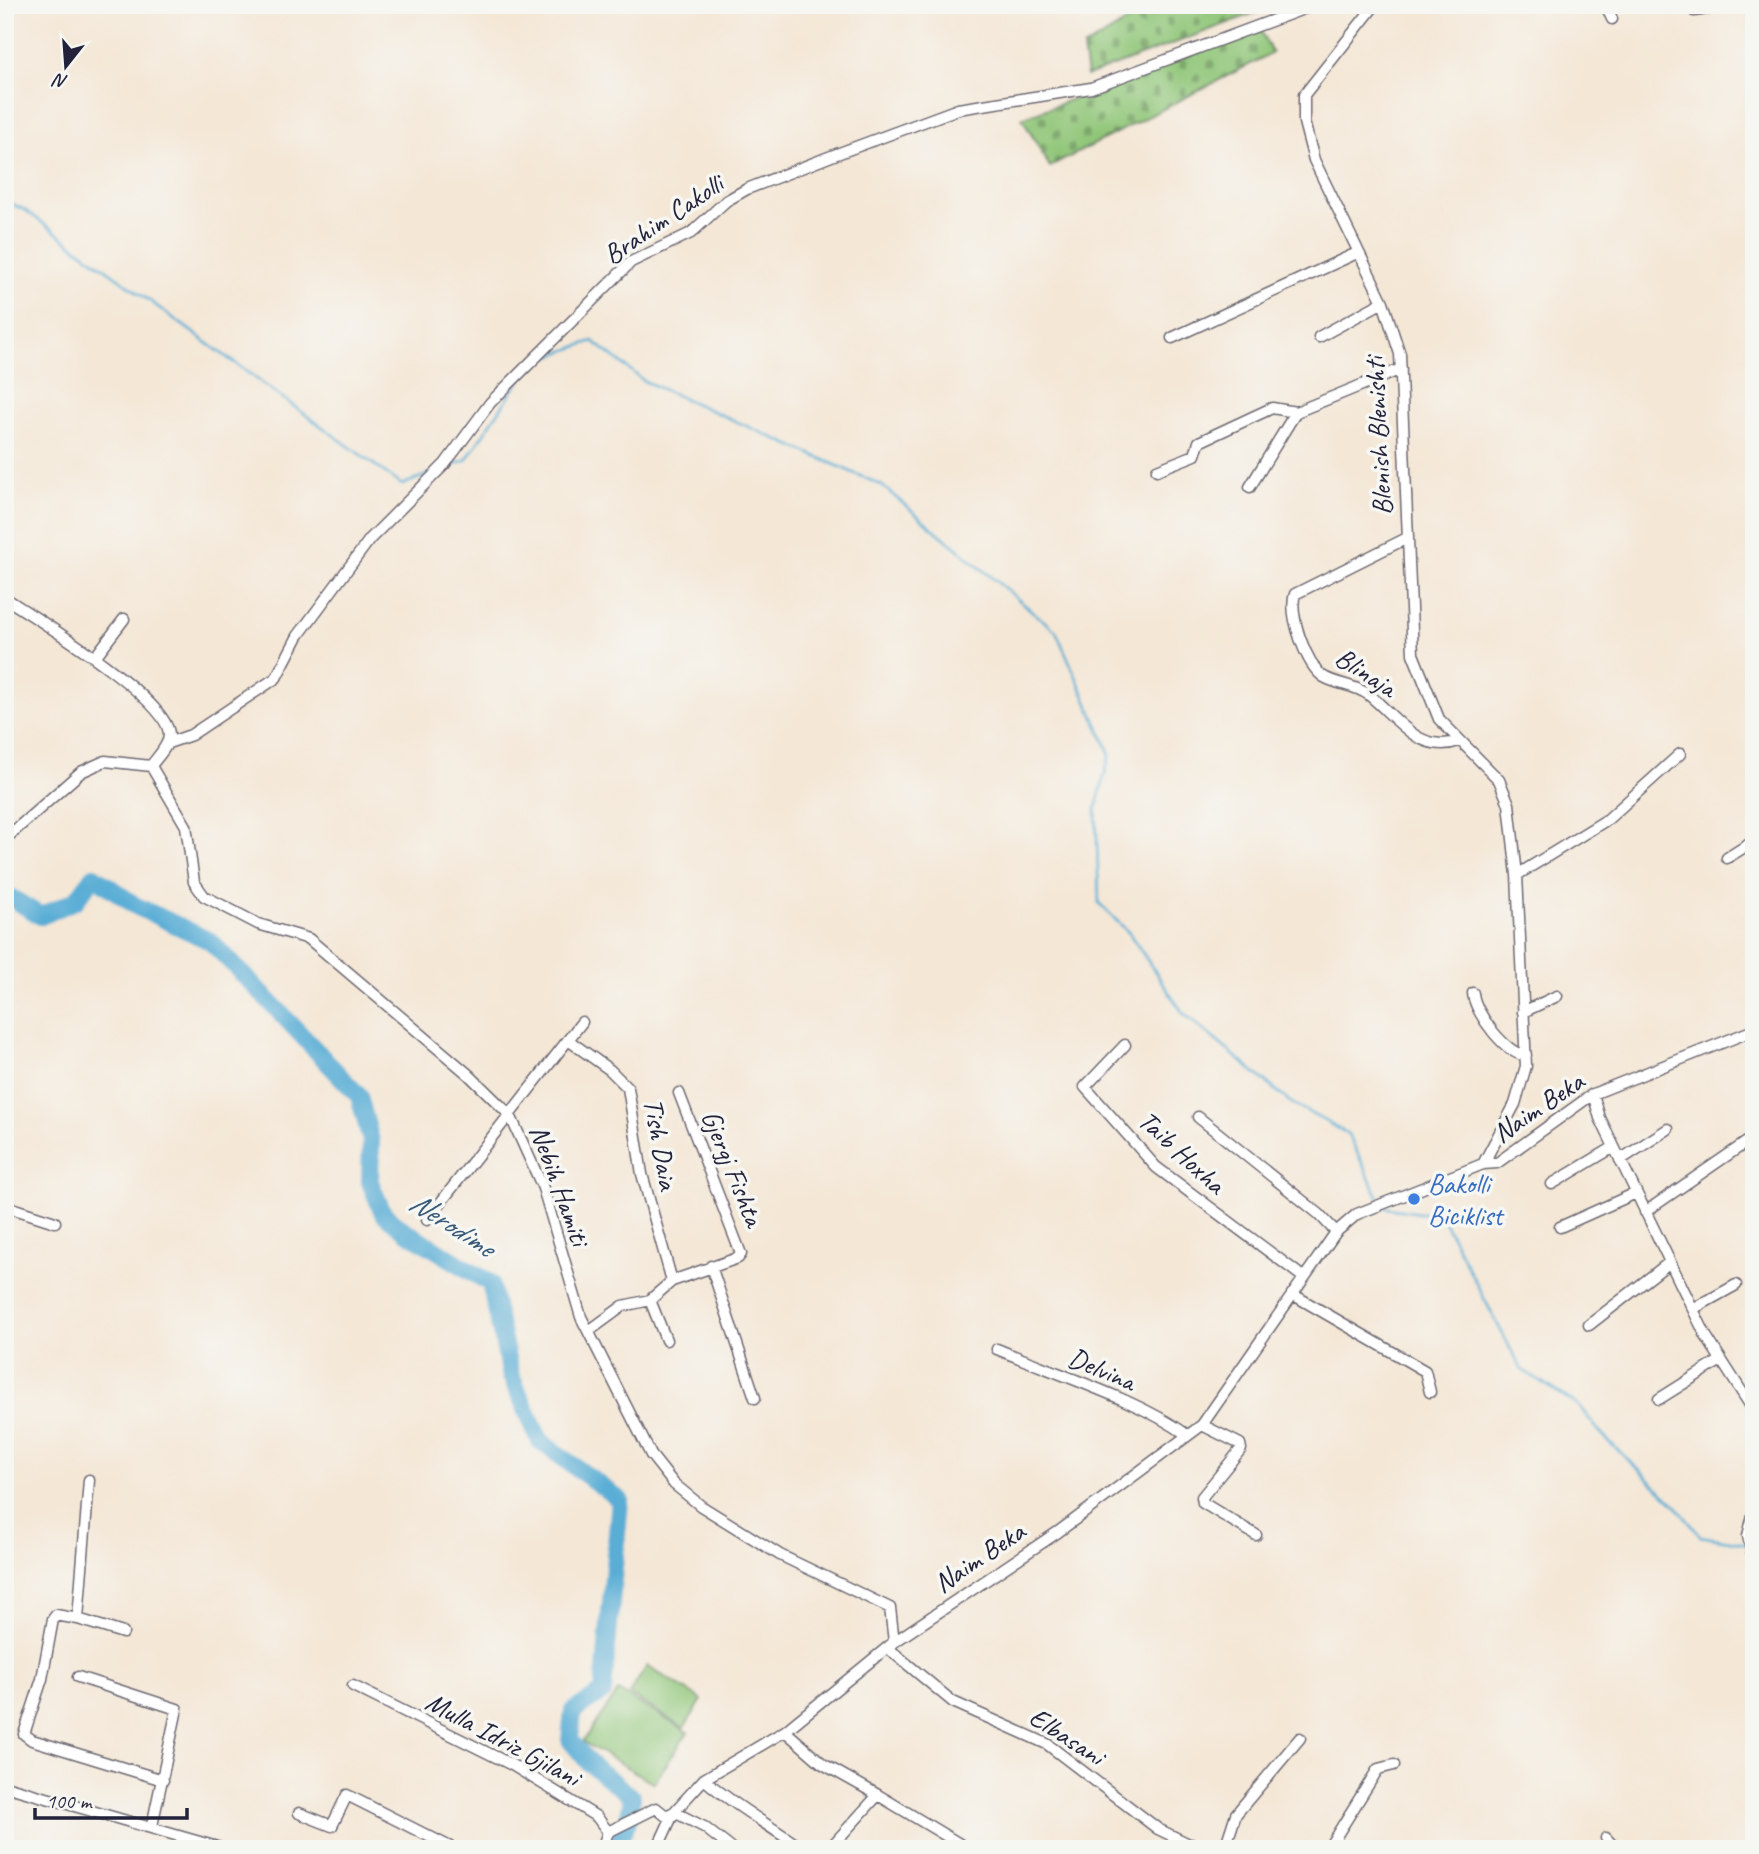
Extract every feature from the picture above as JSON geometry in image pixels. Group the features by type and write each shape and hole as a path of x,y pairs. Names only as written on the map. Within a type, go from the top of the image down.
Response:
{"street":[{"name":"Brahim Cakolli","path":"168,743 191,735 276,678 298,636 370,540 445,464 490,403 631,262 691,233 726,201 747,189 958,109 1091,88 1314,5"},
{"name":"Blenish Blenishti","path":"1375,5 1304,95 1304,122 1314,160 1383,302 1400,354 1413,654 1438,719 1499,780 1509,804 1517,876 1526,1055 1515,1104 1483,1164"},
{"path":"1606,5 1612,19"},
{"path":"1694,11 1737,5"},
{"path":"1172,338 1357,253"},
{"path":"1319,337 1383,302"},
{"path":"1157,470 1195,455 1199,442 1272,408 1296,412 1401,369"},
{"path":"1250,487 1296,412"},
{"name":"Blinaja","path":"1407,538 1294,594 1291,605 1304,648 1323,676 1362,690 1418,740 1452,744 1459,741"},
{"path":"5,598 95,657 158,710 167,725 168,743 151,766 104,761 81,772 5,839"},
{"path":"95,657 124,619"},
{"path":"1517,876 1608,819 1680,754"},
{"name":"Nebih Hamiti","path":"151,766 186,826 194,882 204,896 258,924 309,939 468,1074 510,1115 543,1188 581,1317 651,1455 674,1484 732,1527 780,1555 890,1608 891,1646"},
{"path":"1727,858 1754,841"},
{"path":"1473,993 1476,1010 1510,1051 1518,1056 1526,1055"},
{"path":"1523,1013 1557,996"},
{"path":"427,1220 582,1022"},
{"name":"Naim Beka","path":"657,1849 674,1811 704,1779 785,1731 891,1646 1058,1532 1202,1424 1336,1232 1357,1213 1483,1164 1497,1163 1593,1094 1754,1030"},
{"name":"Tish Daia","path":"568,1040 610,1070 628,1088 642,1174 672,1281"},
{"name":"Taib Hoxha","path":"1125,1045 1085,1087 1156,1167 1303,1277"},
{"name":"Gjergj Fishta","path":"589,1331 623,1306 650,1300 672,1281 738,1258 741,1249 679,1093"},
{"path":"1593,1094 1620,1160 1693,1309 1721,1360 1754,1411"},
{"path":"1198,1117 1319,1214 1336,1232"},
{"path":"1620,1160 1668,1129"},
{"path":"1645,1212 1754,1137"},
{"path":"1552,1184 1614,1147"},
{"path":"1560,1227 1636,1193"},
{"path":"5,1206 55,1222"},
{"path":"1590,1325 1670,1262"},
{"path":"710,1266 755,1398"},
{"path":"1693,1309 1736,1285"},
{"path":"1292,1294 1425,1371 1430,1392"},
{"path":"650,1300 666,1340"},
{"name":"Delvina","path":"997,1349 1108,1396 1188,1435"},
{"path":"1659,1399 1721,1360"},
{"path":"1202,1424 1240,1444 1241,1449 1202,1497 1203,1503 1256,1535"},
{"path":"78,1619 89,1480"},
{"path":"1754,1511 1749,1542 1754,1561"},
{"path":"123,1633 56,1615 43,1679 24,1734 32,1740 163,1780"},
{"name":"Elbasani","path":"891,1646 917,1676 953,1702 1047,1744 1157,1829 1189,1846 1226,1848 1236,1814 1300,1738"},
{"path":"78,1677 177,1709 152,1826"},
{"name":"Mulla Idriz Gjilani","path":"353,1686 512,1765 597,1817 608,1832"},
{"path":"785,1731 823,1764 963,1846"},
{"path":"1328,1849 1378,1769 1394,1765"},
{"path":"704,1779 727,1800 802,1849"},
{"path":"5,1786 152,1826 224,1849"},
{"path":"299,1813 332,1826 347,1795 454,1849"},
{"path":"828,1849 878,1796"},
{"path":"602,1849 608,1832 629,1819 656,1808 666,1816 674,1811 704,1827 732,1849"},
{"path":"1606,1838 1616,1849"}],"green space":[{"path":"1155,5 1276,5 1087,76 1083,48"},
{"path":"1260,29 1272,53 1050,167 1022,118"},
{"path":"647,1666 702,1700 684,1728 629,1694"},
{"path":"618,1691 688,1732 654,1783 583,1742"}],"waterway":[{"path":"5,201 25,210 402,485 429,474"},
{"path":"541,359 593,341 644,381 881,485 1056,631 1110,754 1096,809 1099,903 1129,933 1183,1013 1290,1102 1348,1134 1380,1200"},
{"path":"448,467 466,460 522,377"},
{"name":"Nerodime","path":"5,894 41,916 76,900 94,876 136,906 210,941 359,1096 371,1141 370,1182 383,1213 404,1230 490,1283 511,1376 540,1441 620,1500 603,1692 573,1711 570,1740 589,1763 632,1797 628,1821 615,1849"},
{"path":"1385,1205 1387,1208 1441,1216 1521,1369 1578,1405 1603,1436 1675,1504 1700,1536 1747,1544"}],"place":[{"name":"Bakolli Biciklist","path":"1414,1199"}]}
